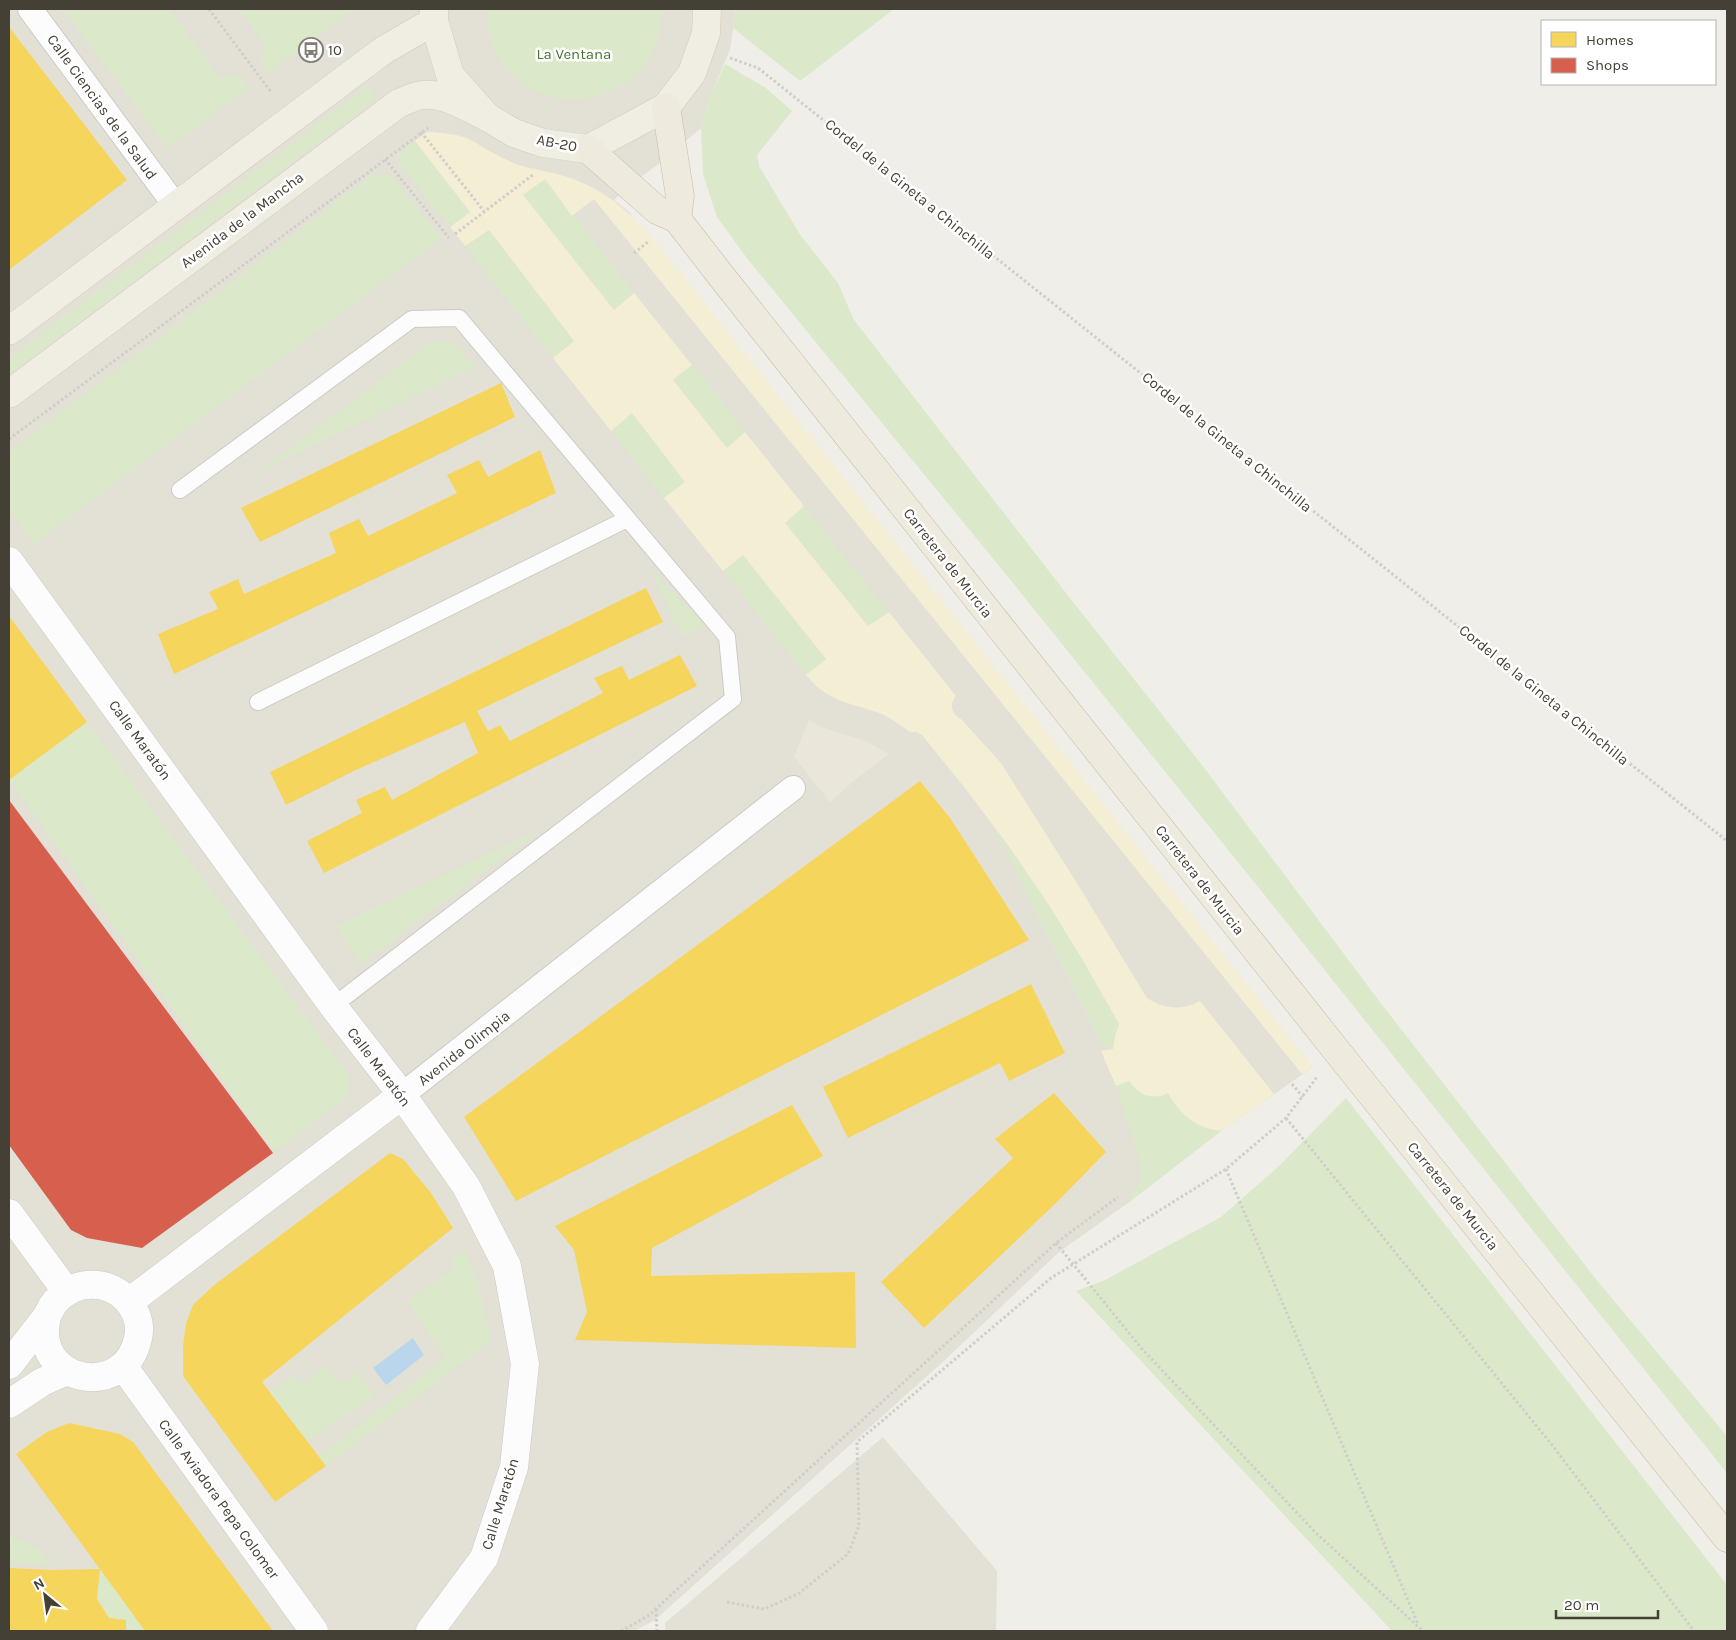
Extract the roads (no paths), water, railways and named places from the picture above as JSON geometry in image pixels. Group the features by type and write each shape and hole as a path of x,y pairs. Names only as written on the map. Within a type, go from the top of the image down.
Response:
{"highway":[{"path":"588,149 656,210 677,219 680,196 666,107"},
{"name":"Carretera de Murcia","path":"677,219 1336,1050 1727,1538"}],"main road":[{"name":"AB-20","path":"434,15 450,75 487,118 514,133 543,143 588,149 666,107 692,73 706,33 707,9"},
{"path":"9,331 368,61 434,15"},
{"name":"Avenida de la Mancha","path":"9,394 399,103 419,96 432,95 452,100 487,118"}],"street":[{"name":"Calle Ciencias de la Salud","path":"30,9 175,205"},
{"name":"Calle Maratón","path":"9,561 333,1006 402,1095 466,1186 507,1266 524,1364 514,1468 484,1558 430,1631"},
{"name":"Avenida Olimpia","path":"129,1302 420,1083 793,788"},
{"path":"9,1213 66,1291"},
{"path":"9,1365 47,1316 55,1302 66,1291 83,1285 100,1284 116,1290 129,1302 138,1318 139,1336 134,1352 123,1366 110,1375 96,1378 81,1376 67,1371 55,1360 48,1346 44,1331 47,1316"},
{"name":"Calle Aviadora Pepa Colomer","path":"123,1366 314,1631"},
{"path":"9,1404 42,1382 67,1371"}],"lane":[{"path":"180,490 412,319 459,318 727,637 732,699 333,1006"},
{"path":"258,702 627,519"}],"water":[{"path":"413,1338 424,1355 386,1385 373,1368"}],"place":[{"name":"10","path":"311,50"}],"park label":[{"name":"La Ventana","path":"574,54"}]}
